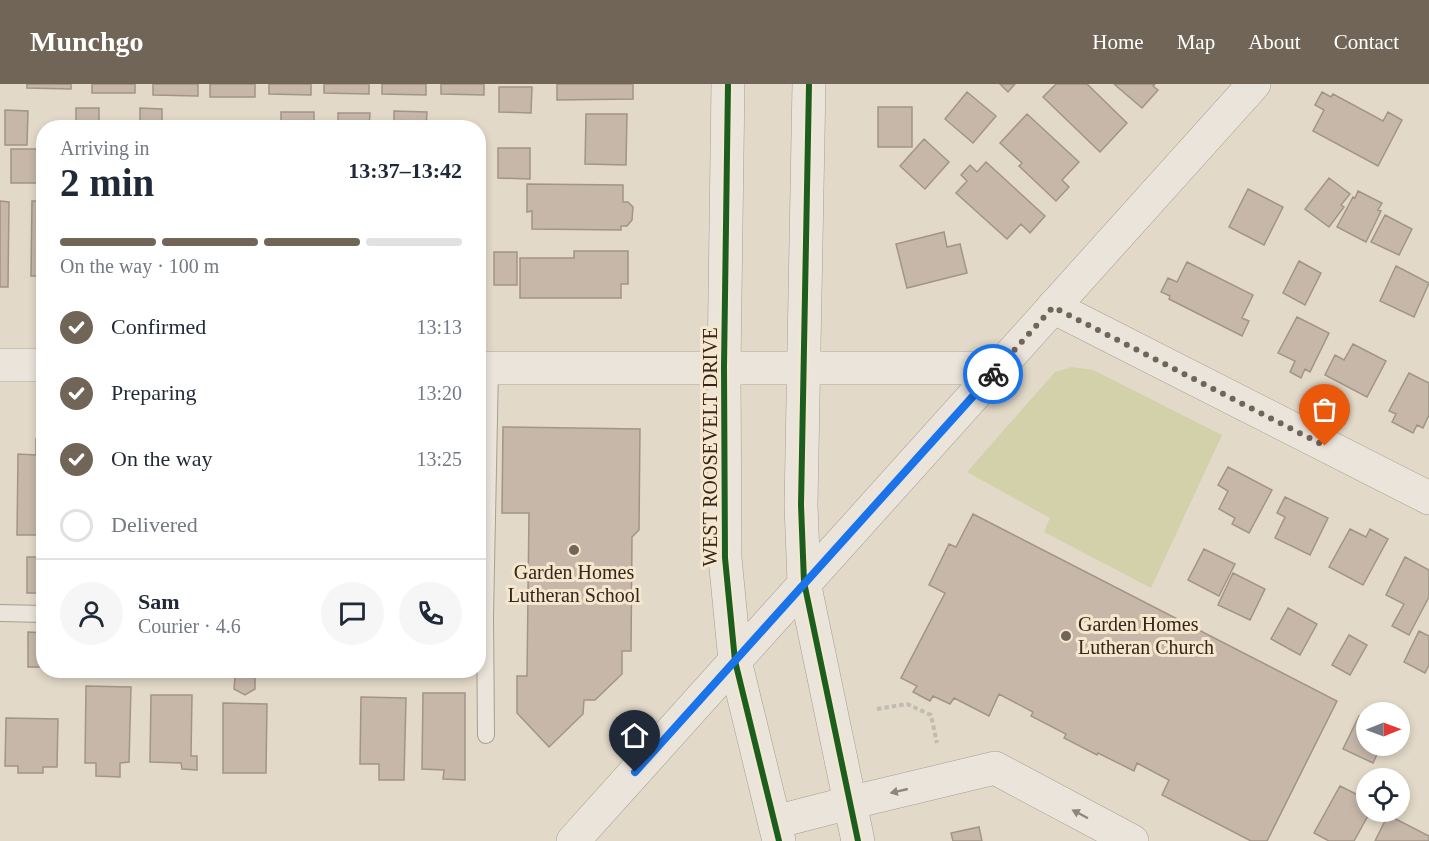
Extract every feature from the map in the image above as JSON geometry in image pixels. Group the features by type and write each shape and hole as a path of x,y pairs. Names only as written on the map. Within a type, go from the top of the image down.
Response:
{"street":[{"name":"WEST ROOSEVELT DRIVE","path":"729,84 724,367 725,558 735,661 778,832"},
{"path":"809,84 801,505 804,582 858,841"},
{"path":"573,841 1254,84"},
{"path":"1053,307 1429,498"},
{"path":"0,365 36,365"},
{"path":"486,368 999,368"},
{"path":"778,832 849,803 995,768 1128,840"}],"lane":[{"path":"0,613 36,614"},
{"path":"484,678 486,735"}],"path":[{"path":"877,709 907,704 931,716 937,743"}],"shaded area":[{"path":"1072,367 1093,370 1222,435 1151,588 1044,532 1050,518 967,472 1055,372"}],"building":[{"path":"27,84 71,84 71,89 27,88"},
{"path":"92,84 135,84 135,93 92,93"},
{"path":"153,84 198,84 198,96 153,95"},
{"path":"210,84 255,84 255,97 210,97"},
{"path":"269,84 311,84 311,95 269,94"},
{"path":"324,84 369,84 369,94 324,93"},
{"path":"382,84 426,84 426,95 382,94"},
{"path":"441,84 484,84 484,95 441,94"},
{"path":"557,84 633,84 633,99 557,100"},
{"path":"1000,84 1015,84 1008,92"},
{"path":"1056,84 1087,84 1127,123 1100,152 1043,97"},
{"path":"1114,84 1155,84 1153,86 1158,90 1142,108"},
{"path":"499,87 532,87 531,113 499,112"},
{"path":"967,92 996,116 973,143 945,119"},
{"path":"1322,92 1331,97 1333,94 1383,121 1388,112 1402,120 1378,166 1313,131 1324,110 1315,105"},
{"path":"878,107 912,107 912,147 878,147"},
{"path":"76,108 99,108 99,120 76,120"},
{"path":"140,108 162,109 162,120 140,120"},
{"path":"5,110 28,111 27,145 5,145"},
{"path":"394,111 427,112 426,120 394,120"},
{"path":"281,112 314,112 314,120 281,120"},
{"path":"338,113 370,113 370,120 338,120"},
{"path":"586,114 627,114 626,165 585,164"},
{"path":"1027,114 1079,162 1062,180 1069,187 1056,201 1019,166 1022,163 1000,143"},
{"path":"924,139 949,162 925,189 900,166"},
{"path":"498,148 530,148 530,179 498,178"},
{"path":"11,149 36,149 36,183 11,183"},
{"path":"986,162 1045,216 1030,233 1021,224 1007,239 956,193 967,181 961,175 970,165 977,172"},
{"path":"1329,178 1350,194 1341,205 1344,207 1329,227 1305,209"},
{"path":"527,184 623,185 623,202 628,202 633,207 632,220 627,226 621,226 621,230 532,229 532,211 527,212"},
{"path":"1248,189 1283,207 1264,245 1229,227"},
{"path":"1358,191 1382,203 1378,210 1381,211 1366,242 1337,227"},
{"path":"0,201 9,202 8,287 0,287"},
{"path":"32,201 36,201 36,276 31,276"},
{"path":"1385,215 1412,229 1399,255 1371,242"},
{"path":"944,232 947,247 960,244 967,273 907,288 896,244"},
{"path":"574,251 628,251 628,284 621,284 621,298 520,298 520,258 574,258"},
{"path":"494,252 517,252 517,285 494,285"},
{"path":"1299,261 1321,273 1305,305 1283,293"},
{"path":"1187,262 1253,295 1242,318 1249,321 1242,336 1169,299 1170,296 1161,292 1168,278 1177,282"},
{"path":"1396,266 1429,283 1414,317 1380,301"},
{"path":"1297,317 1329,333 1310,372 1305,369 1301,378 1290,372 1295,361 1278,353"},
{"path":"1353,344 1386,361 1367,397 1325,375 1335,355 1344,360"},
{"path":"1409,373 1429,383 1429,415 1423,428 1417,425 1413,433 1392,422 1396,414 1389,411"},
{"path":"503,427 640,429 639,530 632,537 631,651 622,651 622,674 595,700 584,700 583,714 549,747 517,713 517,676 527,676 529,513 502,513"},
{"path":"18,454 36,455 36,535 17,535"},
{"path":"1228,467 1272,490 1249,533 1232,524 1235,518 1219,509 1228,491 1218,485"},
{"path":"1285,497 1328,518 1310,555 1275,538 1285,517 1277,513"},
{"name":"Garden Homes Lutheran Church","path":"973,514 1337,701 1267,841 1251,841 1162,795 1169,780 1137,763 1134,771 1098,753 1097,755 1064,738 1066,734 1031,716 1033,712 999,694 989,716 954,698 950,704 933,696 930,701 913,692 917,686 901,678 945,593 929,585 949,544 956,547"},
{"path":"1350,529 1366,537 1370,529 1388,539 1363,585 1329,567"},
{"path":"1204,549 1235,564 1219,596 1188,580"},
{"path":"27,557 36,557 36,593 27,593"},
{"path":"1405,557 1429,570 1429,597 1409,635 1392,626 1404,604 1386,595"},
{"path":"1233,573 1265,589 1250,620 1218,605"},
{"path":"1288,608 1317,624 1300,655 1271,639"},
{"path":"1419,631 1429,636 1429,665 1425,673 1404,662"},
{"path":"28,632 36,632 36,667 28,667"},
{"path":"1349,635 1367,645 1350,675 1332,665"},
{"path":"235,678 255,678 255,689 245,695 234,689"},
{"path":"86,686 131,687 129,762 120,763 120,777 96,776 96,763 85,763"},
{"path":"423,693 465,693 465,780 443,779 444,770 422,769"},
{"path":"151,695 192,695 191,756 197,756 197,770 182,769 181,763 150,762"},
{"path":"361,697 406,698 404,780 379,780 379,764 360,764"},
{"path":"223,703 267,704 266,773 223,773"},
{"path":"6,718 58,719 57,767 43,767 43,773 18,773 18,766 5,766"},
{"path":"1356,722 1356,755 1343,749"},
{"path":"1358,756 1376,756 1373,763"},
{"path":"1340,786 1356,794 1356,822 1364,822 1354,841 1329,841 1314,833"},
{"path":"1384,822 1402,822 1429,836 1429,841 1375,841"},
{"path":"979,827 982,841 953,841 951,833"}],"cycle path":[{"path":"728,84 724,367 725,558 735,661 779,841"},
{"path":"809,84 801,505 804,582 858,841"}],"way so far":[{"path":"993,374 1053,307 1325,446"}],"place":[{"name":"Garden Homes Lutheran School","path":"574,550"},
{"name":"Garden Homes Lutheran Church","path":"1066,636"}],"route":[{"path":"635,772 993,374"}]}
